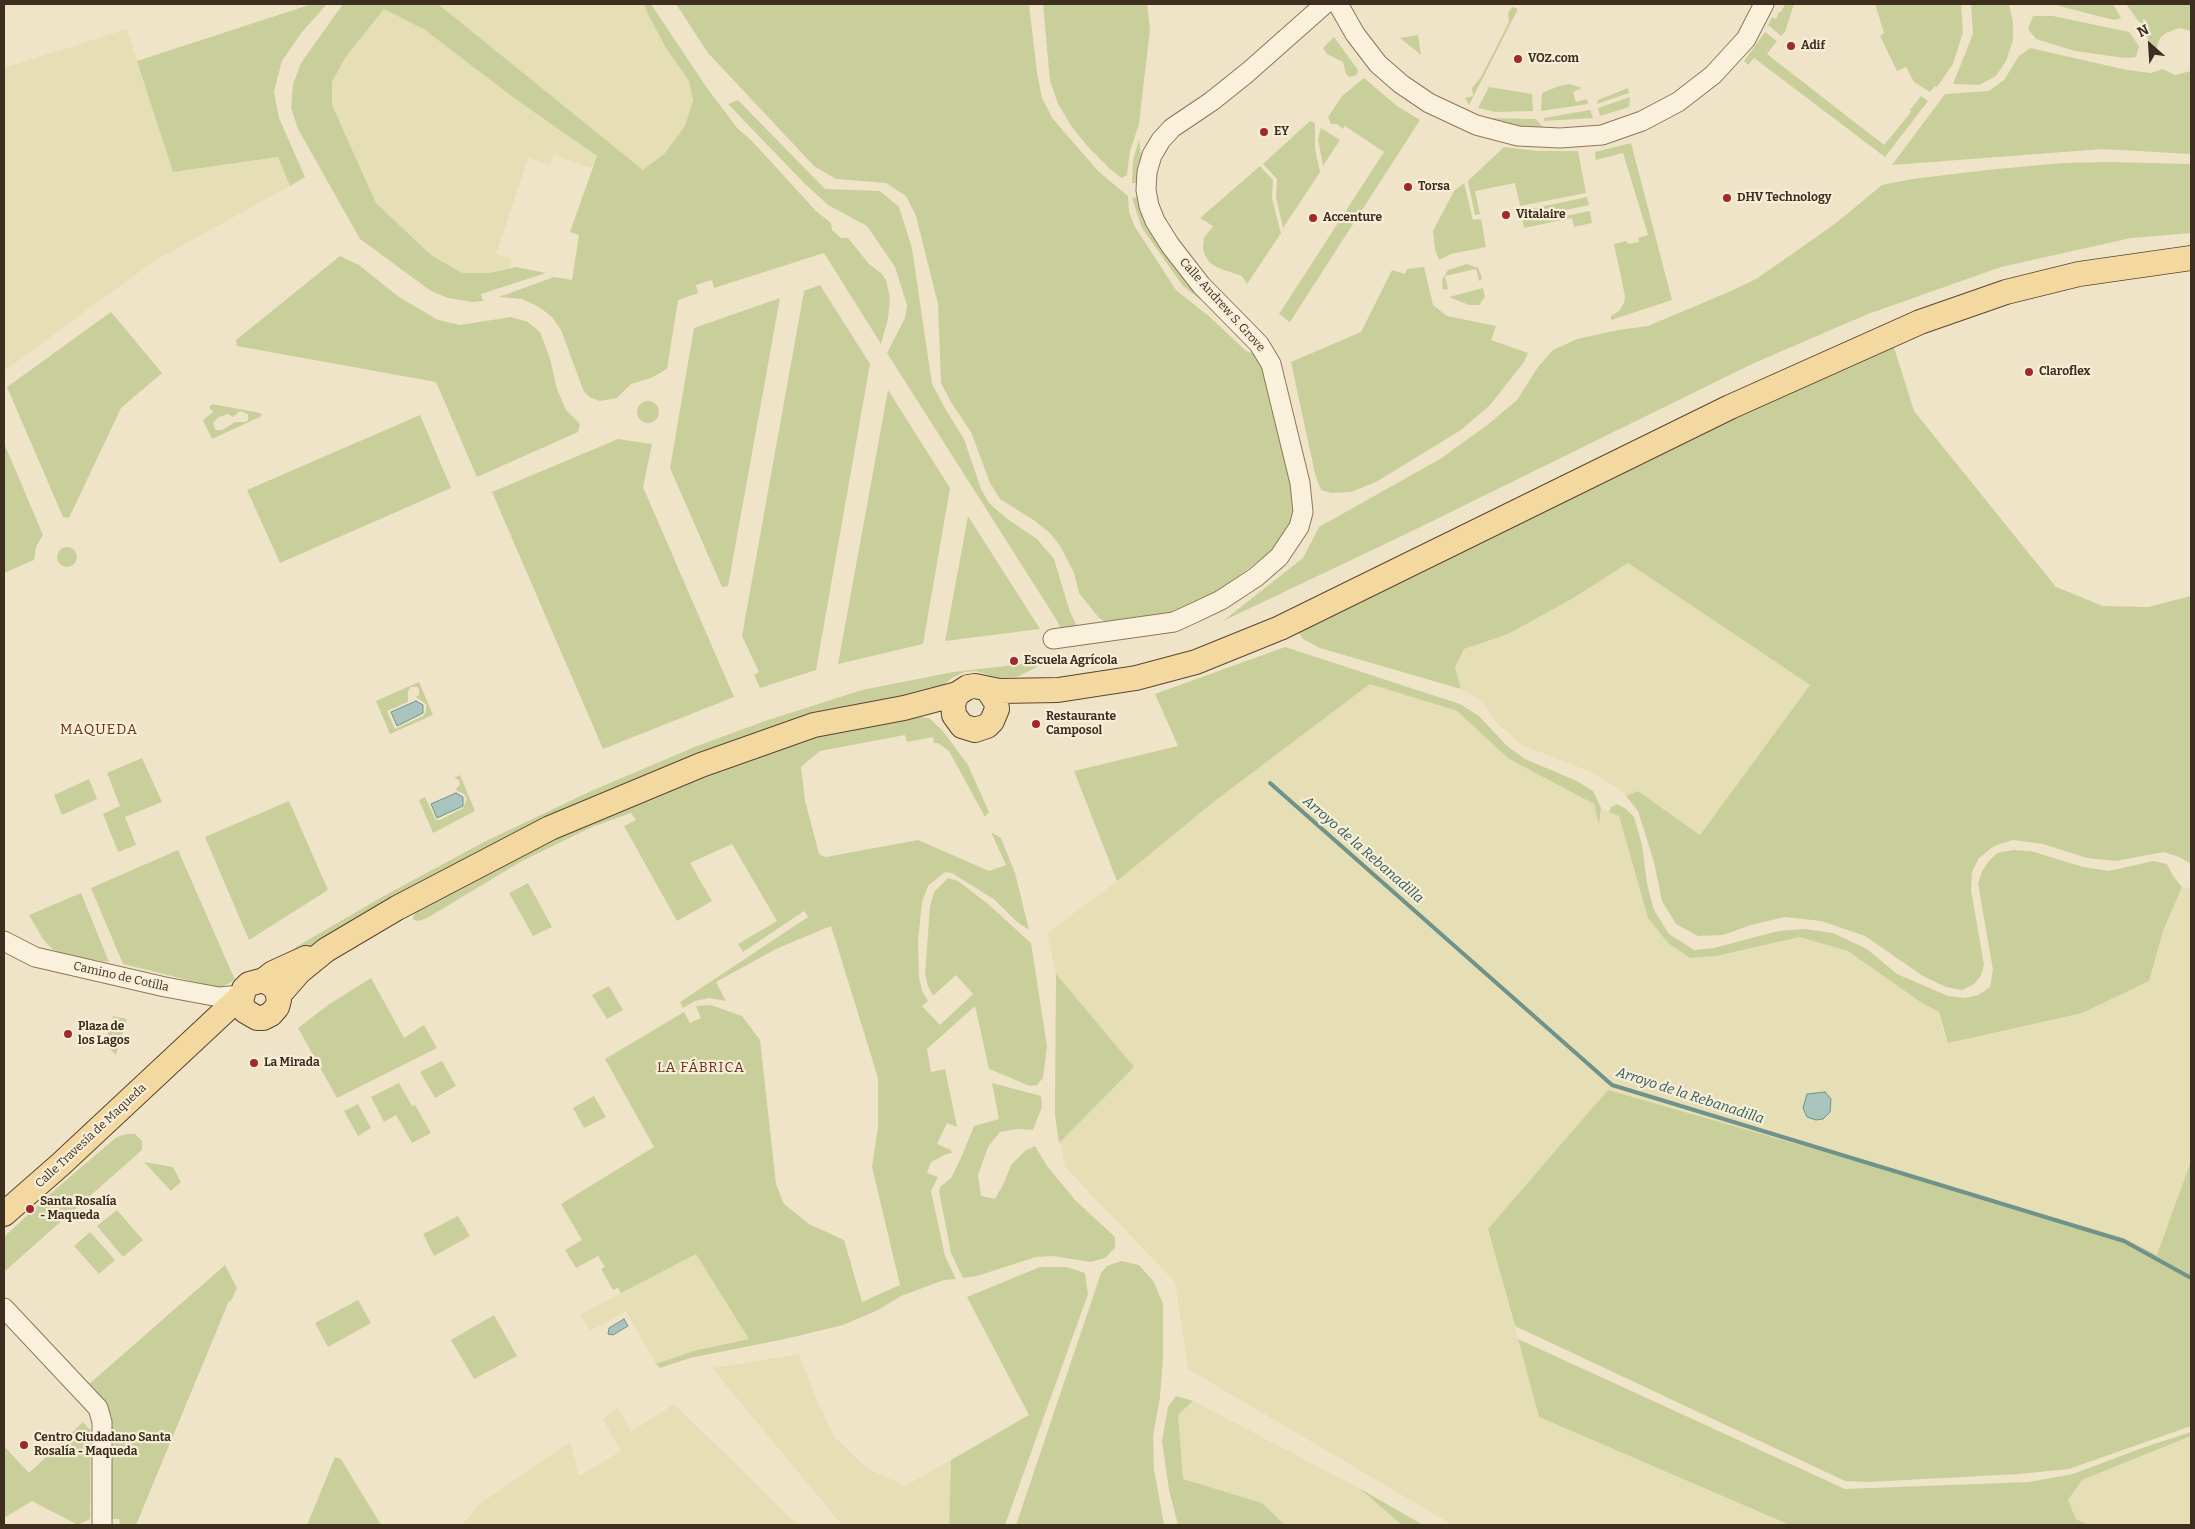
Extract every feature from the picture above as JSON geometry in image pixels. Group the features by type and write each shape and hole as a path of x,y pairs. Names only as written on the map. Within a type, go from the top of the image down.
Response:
{"main road":[{"path":"988,690 996,702 995,715 987,726 975,730 962,726 955,705 962,690 975,686 988,690 1058,690 1136,678 1196,662 1280,628 1730,407 1920,322 2006,292 2079,274 2191,258"},
{"path":"995,715 1058,690"},
{"path":"246,1005 263,1018 271,1014 277,1007 271,988 298,972 326,950 397,908 550,828 701,766 814,725 904,708 955,705"},
{"name":"Calle Travesía de Maqueda","path":"4,1214 177,1056 246,1005 249,984 271,988"}],"street":[{"name":"Calle Andrew S. Grove","path":"1053,639 1174,622 1221,600 1256,577 1279,557 1299,527 1304,512 1300,483 1271,364 1259,344 1184,264 1156,222 1146,190 1147,172 1152,155 1161,140 1172,128 1247,74 1325,4"},
{"path":"1338,4 1355,34 1378,64 1428,104 1476,125 1518,136 1560,138 1602,135 1642,121 1678,102 1713,75 1746,39 1764,4"},
{"name":"Camino de Cotilla","path":"4,941 35,957 246,1005"},
{"path":"4,1308 98,1408 102,1422 102,1525"}],"shaded area":[{"path":"438,4 644,4 666,48 689,81 693,100 685,126 664,154 643,170"},
{"path":"384,9 425,30 514,98 597,156 591,168 554,155 550,165 528,158 496,254 512,259 509,268 489,273 462,273 431,255 376,203 332,105 332,81 345,58"},
{"path":"127,29 173,172 278,157 290,186 154,261 4,371 4,68"},
{"path":"1628,563 1810,685 1700,835 1638,791 1626,796 1616,787 1593,773 1522,745 1498,724 1482,701 1461,689 1455,667 1464,649 1508,634 1570,600"},
{"path":"1370,684 1457,711 1509,759 1594,804 1601,818 1601,808 1619,816 1648,918 1668,943 1690,958 1716,956 1800,937 1827,944 1848,951 1919,1001 1939,1012 1943,1031 2163,931 2182,887 2191,888 2191,1161 2158,1255 2124,1238 1514,1200 1488,1229 1539,1417 1790,1525 1453,1525 1188,1369 1175,1282 1065,1167 1055,1115 1056,974 1047,933 1117,881 1216,800"},
{"path":"696,1253 750,1339 693,1351 656,1364 626,1311 590,1331 580,1315"},
{"path":"799,1354 814,1394 834,1436 867,1468 905,1486 951,1460 949,1525 842,1525 712,1368"},
{"path":"1193,1401 1359,1488 1402,1525 1285,1525 1262,1503 1183,1479 1178,1415"},
{"path":"674,1404 798,1525 462,1525 481,1503 570,1442 579,1476 621,1451 603,1419 618,1407 631,1432"},
{"path":"2191,1436 2191,1525 2088,1525 2076,1519 2068,1500 2082,1480"}],"green space":[{"path":"312,4 327,4 302,32 282,61 274,92 279,118 305,177 290,186 278,157 173,172 137,61"},
{"path":"343,4 438,4 643,170 664,154 685,126 693,100 689,81 666,48 644,4 651,4 707,88 738,129 751,140 816,211 831,223 832,230 841,238 848,238 869,264 881,273 886,280 890,298 888,319 881,344 824,253 714,288 712,280 696,285 698,293 678,300 667,369 651,378 631,384 617,398 600,401 591,398 584,392 561,330 552,317 539,307 522,299 499,297 554,277 572,280 579,235 570,232 597,156 514,98 425,30 384,9 345,58 332,82 332,105 376,203 431,255 462,273 489,273 516,267 546,273 481,294 483,301 473,302 448,298 431,291 360,239 298,129 291,108 293,84 301,63"},
{"path":"676,4 1029,4 1037,73 1042,98 1053,119 1098,171 1128,196 1129,212 1135,227 1176,290 1211,318 1246,351 1259,355 1266,372 1295,501 1292,520 1284,536 1271,551 1228,584 1182,609 1144,619 1108,623 1099,618 1079,593 1074,573 1060,546 1050,533 1000,499 990,483 971,432 952,404 941,383 938,304 916,216 906,196 886,183 836,179 814,166 708,53"},
{"path":"1043,4 1147,4 1150,29 1139,124 1130,151 1127,175 1122,178 1088,147 1072,127 1058,104 1050,81"},
{"path":"1785,4 1794,4 1785,32 1781,36 1768,25 1772,17 1776,19"},
{"path":"1875,4 1961,4 1963,32 1953,64 1937,87 1935,86 1930,92 1914,82 1906,67 1897,71 1880,36 1884,33"},
{"path":"1971,4 2009,4 2013,22 2013,40 2006,61 1996,76 1979,85 1953,84 1973,34"},
{"path":"2058,4 2113,4 2121,18 2114,20 2059,6"},
{"path":"2126,4 2191,4 2191,31 2179,28 2166,33 2160,38 2157,54 2152,52 2151,45 2139,22"},
{"path":"1512,7 1518,9 1469,105 1465,98 1473,96 1472,88 1481,77 1509,22 1508,13"},
{"path":"2033,16 2053,16 2129,32 2139,46 2136,57 2125,58 2075,51 2036,39 2028,29"},
{"path":"1765,32 1777,41 1767,54 1884,145 1911,112 1910,110 1921,96 1928,101 1885,157 1754,58 1748,65 1744,61"},
{"path":"1418,35 1421,55 1400,38"},
{"path":"1334,37 1358,70 1357,75 1349,77 1346,74 1343,62 1327,54 1323,48"},
{"path":"2030,48 2127,70 2151,73 2163,69 2175,75 2191,71 2191,154 2103,149 1892,165 1945,94 1989,91 2004,80 2019,56"},
{"path":"1364,78 1397,106 1420,120 1290,322 1279,314 1384,152 1345,126 1343,129 1337,124 1331,124 1328,117 1342,96"},
{"path":"1570,84 1582,88 1573,92 1576,102 1587,99 1588,104 1541,111 1542,93"},
{"path":"1489,87 1532,94 1533,111 1495,112 1478,108"},
{"path":"1628,88 1629,93 1597,104 1598,100"},
{"path":"1630,97 1629,107 1600,116 1598,108"},
{"path":"738,100 825,189 880,191 899,207 912,248 932,384 964,439 981,489 989,503 1006,518 1037,539 1054,559 1070,612 1078,628 1062,631 887,353 905,318 907,305 895,267 867,226 828,205 805,184 728,104"},
{"path":"1590,110 1593,118 1544,121 1544,118"},
{"path":"1484,118 1536,119 1546,131 1526,130"},
{"path":"1310,121 1315,123 1315,149 1320,172 1283,228 1276,197 1277,179 1263,164"},
{"path":"1321,128 1340,140 1323,166 1318,139"},
{"path":"1139,139 1141,156 1136,183 1132,183 1133,161"},
{"path":"1631,143 1672,300 1611,320 1611,316 1619,311 1624,303 1625,296 1614,244 1626,241 1628,244 1639,242 1638,238 1648,235 1623,153 1596,160 1595,152"},
{"path":"1504,147 1538,151 1578,151 1586,193 1520,206 1515,183 1475,191 1480,214 1475,215 1468,181"},
{"path":"2062,163 2191,164 2191,233 2131,238 2001,267 1868,314 1752,364 1406,534 1223,621 1303,558 1319,527 1440,459 1486,426 1517,400 1538,367 1553,350 1577,339 1648,326 1756,279 1836,223 1882,185 1912,179 1987,170"},
{"path":"1260,166 1273,180 1272,199 1281,233 1247,284 1242,276 1218,268 1209,262 1204,253 1203,246 1204,238 1213,226 1200,218"},
{"path":"1464,183 1473,220 1481,219 1486,247 1451,254 1439,260 1435,249 1433,231 1454,191"},
{"path":"1137,197 1148,227 1159,246 1202,301 1183,286 1142,228 1132,198"},
{"path":"1587,197 1589,205 1553,213 1554,218 1590,211 1592,223 1574,227 1572,218 1524,228 1521,211"},
{"path":"340,256 359,265 399,297 438,320 460,325 511,317 528,322 540,332 550,359 557,389 566,410 580,424 578,432 477,477 436,382 237,346 236,340"},
{"path":"1467,264 1478,268 1482,277 1481,280 1479,281 1476,269 1445,276 1448,289 1443,290 1442,280 1448,270"},
{"path":"1424,267 1433,305 1447,316 1496,326 1491,340 1528,353 1524,362 1490,405 1461,430 1376,482 1351,492 1331,493 1321,490 1315,474 1291,362 1361,332 1392,270 1405,274 1407,269"},
{"path":"820,285 870,364 816,670 760,688 754,675 759,672 742,636 804,291"},
{"path":"1483,288 1485,297 1479,305 1469,305 1449,297"},
{"path":"780,298 728,586 722,587 670,468 694,328"},
{"path":"111,312 162,373 121,408 69,518 63,517 7,387"},
{"path":"1892,341 1914,411 2056,587 2103,606 2148,607 2191,596 2191,864 2179,857 2164,852 2116,861 2087,858 2043,844 2013,840 1994,846 1979,858 1972,872 1971,890 1984,965 1981,976 1974,984 1962,990 1946,987 1923,976 1865,936 1821,921 1785,917 1751,925 1723,935 1698,936 1676,924 1662,901 1654,862 1638,811 1626,796 1638,791 1700,835 1810,685 1628,563 1570,600 1508,634 1464,649 1455,667 1461,689 1320,648 1303,639 1297,630"},
{"path":"888,390 950,488 923,644 838,664"},
{"path":"644,401 652,401 659,408 659,416 652,423 644,423 637,416 637,408"},
{"path":"212,404 260,413 262,416 212,439 203,420 213,412 209,407","holes":["240,411 248,414 246,422 235,422 222,430 216,430 214,427 213,423 219,417 228,414 233,417"]},
{"path":"420,415 451,488 280,563 247,490"},
{"path":"618,439 652,444 643,487 734,697 603,749 492,492"},
{"path":"4,443 43,535 36,547 34,560 4,573"},
{"path":"968,516 1040,629 945,641"},
{"path":"63,547 71,547 77,553 77,561 71,567 63,567 57,561 57,553"},
{"path":"1285,647 1460,704 1479,716 1507,746 1525,759 1577,781 1593,791 1601,808 1599,825 1594,804 1509,759 1457,711 1370,684 1216,800 1117,881 1074,771 1178,746 1155,694"},
{"path":"1041,662 1035,668 1017,677 997,678 976,671 965,672 952,678 944,685 912,693 908,696 815,714 327,937 296,956 293,955 292,951 296,947 382,897 484,842 591,791 697,746 765,721 862,690 953,672"},
{"path":"419,682 433,715 390,734 376,701","holes":["411,687 417,687 419,695 416,697 426,704 426,712 423,716 395,729 387,711 408,702 408,691"]},
{"path":"908,716 929,718 942,730 968,765 989,812 985,817 949,751 938,743 934,743 933,737 907,742 905,735 820,751 801,767 805,800 819,854 826,857 918,840 989,871 1006,865 991,832 1001,838 1015,873 1029,930 1016,921 995,900 952,873 945,872 928,886 922,902 918,941 919,977 922,991 928,1001 922,1006 940,1025 973,994 956,975 933,996 925,974 930,906 934,892 948,878 958,881 988,904 1031,943 1047,1046 1043,1078 1037,1085 1030,1086 989,1069 975,1006 927,1049 931,1072 945,1069 957,1127 947,1123 937,1144 951,1150 952,1153 931,1162 927,1173 938,1177 931,1191 945,1256 956,1279 944,1280 901,1296 878,1310 843,1325 690,1358 660,1368 656,1364 693,1351 749,1339 696,1254 621,1293 618,1288 613,1290 601,1269 605,1267 598,1256 576,1268 565,1250 582,1240 561,1204 654,1147 605,1059 684,1012 690,1023 701,1018 696,1006 711,1005 742,1016 760,1040 776,1184 784,1204 809,1224 844,1240 862,1302 900,1285 872,1167 878,1127 878,1078 831,926 776,949 716,982 726,1001 709,998 695,1001 683,1008 680,1002 808,917 804,911 743,952 738,944 777,921 732,844 690,863 712,901 677,921 624,826 636,820 631,813 592,827 522,861 427,918 419,921 413,920 414,914 426,905 574,825 760,752 823,732"},
{"path":"142,758 162,802 125,817 136,845 118,852 103,814 120,806 107,773"},
{"path":"460,775 475,811 433,833 419,800 425,797 436,820 440,820 463,808 467,799 464,794 457,791 456,789 460,784 459,780 454,778"},
{"path":"89,779 97,799 62,815 54,795"},
{"path":"289,801 328,890 249,940 205,837"},
{"path":"1617,804 1634,817 1642,845 1647,884 1654,910 1669,934 1694,950 1714,948 1778,931 1805,929 1833,933 1867,949 1897,974 1948,996 1965,998 1978,995 1990,987 1993,970 1978,884 1982,871 1997,853 2013,850 2031,851 2083,867 2109,871 2153,861 2167,864 2173,876 2182,887 2163,931 2149,981 2082,1013 1948,1043 1939,1012 1919,1001 1848,951 1800,937 1716,956 1690,958 1668,943 1648,918 1619,816 1609,812 1611,807"},
{"path":"178,850 235,980 220,988 123,964 91,888"},
{"path":"528,883 552,927 533,936 509,893"},
{"path":"81,893 109,962 68,957 52,949 43,939 29,915"},
{"path":"1056,974 1134,1067 1059,1143 1055,1115"},
{"path":"371,978 404,1038 424,1025 437,1048 337,1098 298,1028 328,1005"},
{"path":"609,986 623,1010 607,1019 592,995"},
{"path":"113,1016 127,1019 116,1055 105,1044"},
{"path":"442,1061 456,1086 435,1098 420,1072"},
{"path":"399,1083 412,1106 415,1105 431,1133 412,1143 396,1115 384,1122 371,1097"},
{"path":"992,1083 1041,1096 1042,1107 1033,1130 1017,1129 1000,1132 988,1147 978,1175 981,1196 995,1199 1011,1165 1026,1150 1035,1146 1047,1166 1075,1200 1115,1237 1115,1248 1105,1258 1091,1262 1052,1256 1036,1257 977,1276 963,1278 951,1253 939,1191 940,1187 951,1178 974,1126 999,1119"},
{"path":"1608,1090 2124,1238 2157,1255 2191,1161 2191,1426 2069,1469 2019,1474 1868,1482 1845,1481 1515,1326 1488,1229"},
{"path":"594,1096 606,1117 584,1128 573,1108"},
{"path":"358,1104 371,1128 358,1136 344,1111"},
{"path":"135,1134 142,1141 142,1150 4,1272 4,1237 106,1146 117,1137"},
{"path":"144,1162 173,1167 181,1182 171,1191"},
{"path":"117,1210 143,1240 123,1257 97,1226"},
{"path":"458,1216 470,1236 434,1256 423,1234"},
{"path":"90,1232 115,1260 99,1274 74,1246"},
{"path":"1121,1261 1139,1265 1154,1282 1163,1304 1163,1358 1160,1397 1153,1436 1154,1469 1164,1525 1016,1525 1101,1273 1107,1266"},
{"path":"225,1265 237,1288 231,1301 229,1301 136,1525 120,1525 119,1519 111,1519 112,1417 108,1408 88,1385"},
{"path":"1040,1267 1067,1267 1085,1273 1088,1294 1005,1525 949,1525 951,1460 1029,1415 967,1297"},
{"path":"358,1300 371,1323 328,1347 315,1323"},
{"path":"494,1315 517,1356 474,1379 451,1340"},
{"path":"1518,1339 1845,1489 2029,1482 2073,1474 2191,1432 2191,1436 2082,1480 2068,1500 2076,1519 2088,1525 1790,1525 1539,1417"},
{"path":"1176,1396 1193,1401 1178,1415 1183,1479 1262,1503 1285,1525 1178,1525 1169,1490 1162,1441 1168,1407"},
{"path":"83,1422 91,1431 90,1519 78,1525 32,1501 4,1518 4,1446 29,1473"},
{"path":"335,1457 341,1459 381,1525 307,1525"},
{"path":"1359,1488 1423,1525 1402,1525"}],"water":[{"path":"416,701 423,705 423,713 397,726 391,712"},
{"path":"456,793 463,797 463,806 437,818 431,804"},
{"path":"1825,1092 1831,1099 1830,1112 1823,1119 1816,1120 1807,1117 1803,1108 1807,1094"},
{"path":"624,1319 628,1326 613,1335 608,1334 609,1328"}],"waterway":[{"name":"Arroyo de la Rebanadilla","path":"1270,783 1612,1085 2124,1241 2191,1278"}],"place":[{"name":"Adif","path":"1791,46"},
{"name":"VOZ.com","path":"1518,59"},
{"name":"EY","path":"1264,132"},
{"name":"Torsa","path":"1408,187"},
{"name":"DHV Technology","path":"1727,198"},
{"name":"Vitalaire","path":"1506,215"},
{"name":"Accenture","path":"1313,218"},
{"name":"Claroflex","path":"2029,372"},
{"name":"Escuela Agrícola","path":"1014,661"},
{"name":"Restaurante Camposol","path":"1036,724"},
{"name":"Plaza de los Lagos","path":"68,1034"},
{"name":"La Mirada","path":"254,1063"},
{"name":"Santa Rosalía - Maqueda","path":"30,1209"},
{"name":"Centro Ciudadano Santa Rosalía - Maqueda","path":"24,1445"}],"district":[{"name":"MAQUEDA","path":"99,730"},
{"name":"LA FÁBRICA","path":"701,1068"}]}
